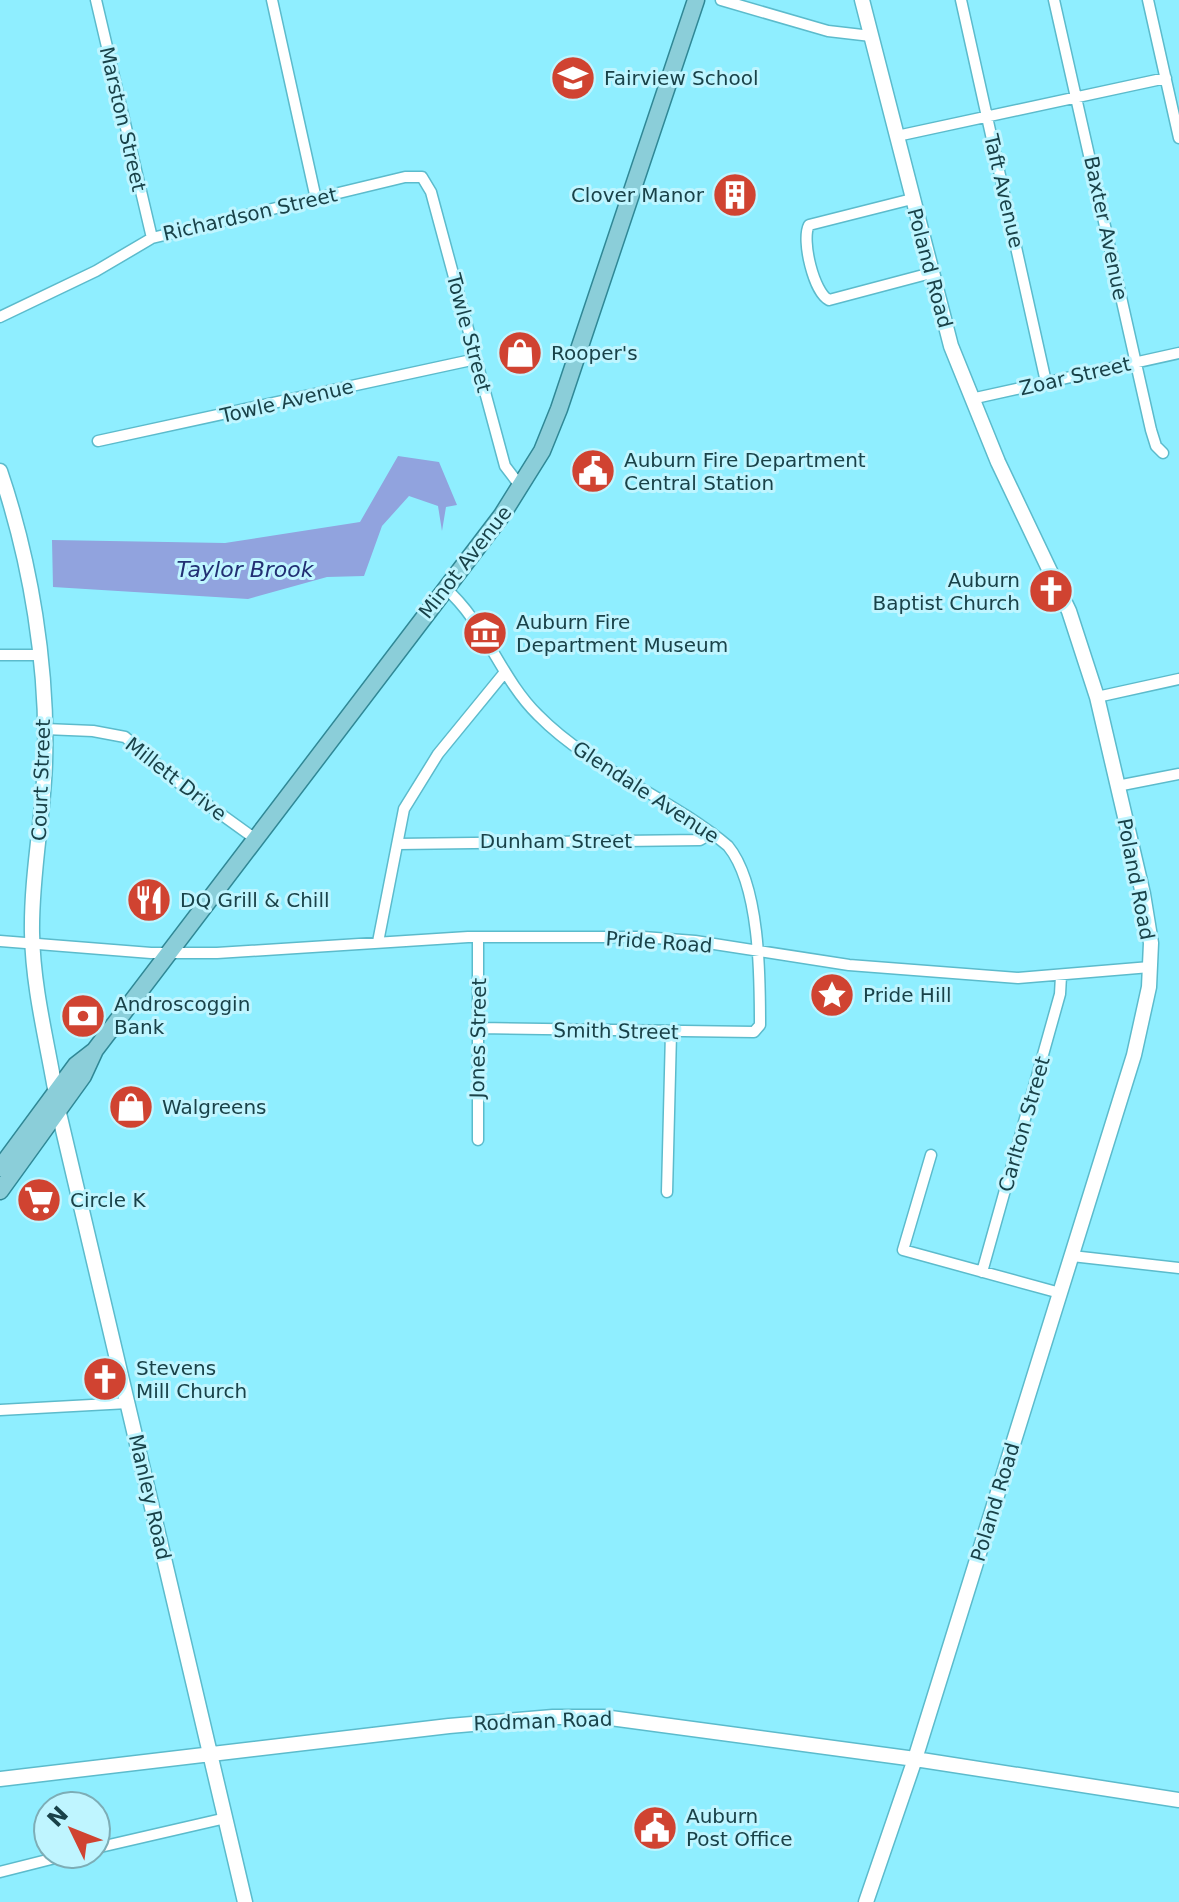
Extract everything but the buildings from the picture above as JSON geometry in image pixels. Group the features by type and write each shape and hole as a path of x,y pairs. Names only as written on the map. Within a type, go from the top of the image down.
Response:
{"main road":[{"name":"Minot Avenue","path":"0,1191 59,1113 83,1076 95,1050 166,953 521,487 542,451 559,409 696,0"},
{"name":"Minot Avenue","path":"0,1168 76,1065 95,1050"}],"street":[{"name":"Marston Street","path":"96,0 152,238"},
{"path":"272,0 316,199"},
{"path":"721,0 828,31 871,36"},
{"name":"Poland Road","path":"862,0 951,346 971,399 1069,611 1097,697 1148,920 1150,967 1134,1055 915,1759 866,1902"},
{"name":"Taft Avenue","path":"961,0 1046,382"},
{"name":"Baxter Avenue","path":"1054,0 1155,443 1163,453"},
{"path":"1148,0 1179,138"},
{"path":"897,136 1166,78"},
{"name":"Richardson Street","path":"0,317 96,271 152,238 405,177 422,177"},
{"name":"Towle Street","path":"422,177 431,192 505,466 521,487"},
{"path":"912,199 818,220 807,228 811,259 825,299 931,273"},
{"name":"Zoar Street","path":"971,399 1179,353"},
{"name":"Towle Avenue","path":"98,441 476,359"},
{"name":"Court Street","path":"0,471 16,529 39,655 45,729 33,943 35,984 56,1092"},
{"name":"Glendale Avenue","path":"445,588 465,608 536,714 556,732 728,846 740,864 760,953 760,1025 754,1032"},
{"path":"0,655 39,655"},
{"path":"378,942 404,809 426,771 505,672"},
{"path":"1097,697 1179,679"},
{"name":"Millett Drive","path":"45,729 93,731 125,737 186,789 254,838"},
{"path":"1117,786 1179,774"},
{"name":"Dunham Street","path":"398,844 700,840 712,833"},
{"name":"Pride Road","path":"0,941 166,953 478,937 671,938 760,953 908,971 1018,978 1150,967"},
{"name":"Jones Street","path":"478,937 478,1140"},
{"name":"Carlton Street","path":"982,1272 1060,994 1061,976"},
{"name":"Smith Street","path":"479,1028 754,1032"},
{"path":"667,1192 671,1033"},
{"name":"Manley Road","path":"56,1092 245,1902"},
{"path":"931,1155 903,1250 1060,1293"},
{"path":"1072,1256 1179,1268"},
{"path":"0,1410 128,1403"},
{"name":"Rodman Road","path":"0,1779 521,1719 603,1717 915,1759 1179,1800"},
{"path":"112,1844 226,1818"},
{"path":"0,1872 32,1864"}],"water":[{"name":"Taylor Brook","path":"398,456 439,462 457,505 446,507 442,531 438,506 409,496 382,526 364,576 327,577 248,599 53,587 52,540 225,543 360,522"}],"place":[{"name":"Fairview School","path":"573,78"},
{"name":"Clover Manor","path":"735,195"},
{"name":"Rooper's","path":"520,353"},
{"name":"Auburn Fire Department Central Station","path":"593,471"},
{"name":"Auburn Baptist Church","path":"1051,591"},
{"name":"Auburn Fire Department Museum","path":"485,633"},
{"name":"DQ Grill & Chill","path":"149,900"},
{"name":"Pride Hill","path":"832,995"},
{"name":"Androscoggin Bank","path":"83,1016"},
{"name":"Walgreens","path":"131,1107"},
{"name":"Circle K","path":"39,1200"},
{"name":"Stevens Mill Church","path":"105,1379"},
{"name":"Auburn Post Office","path":"655,1828"}]}
